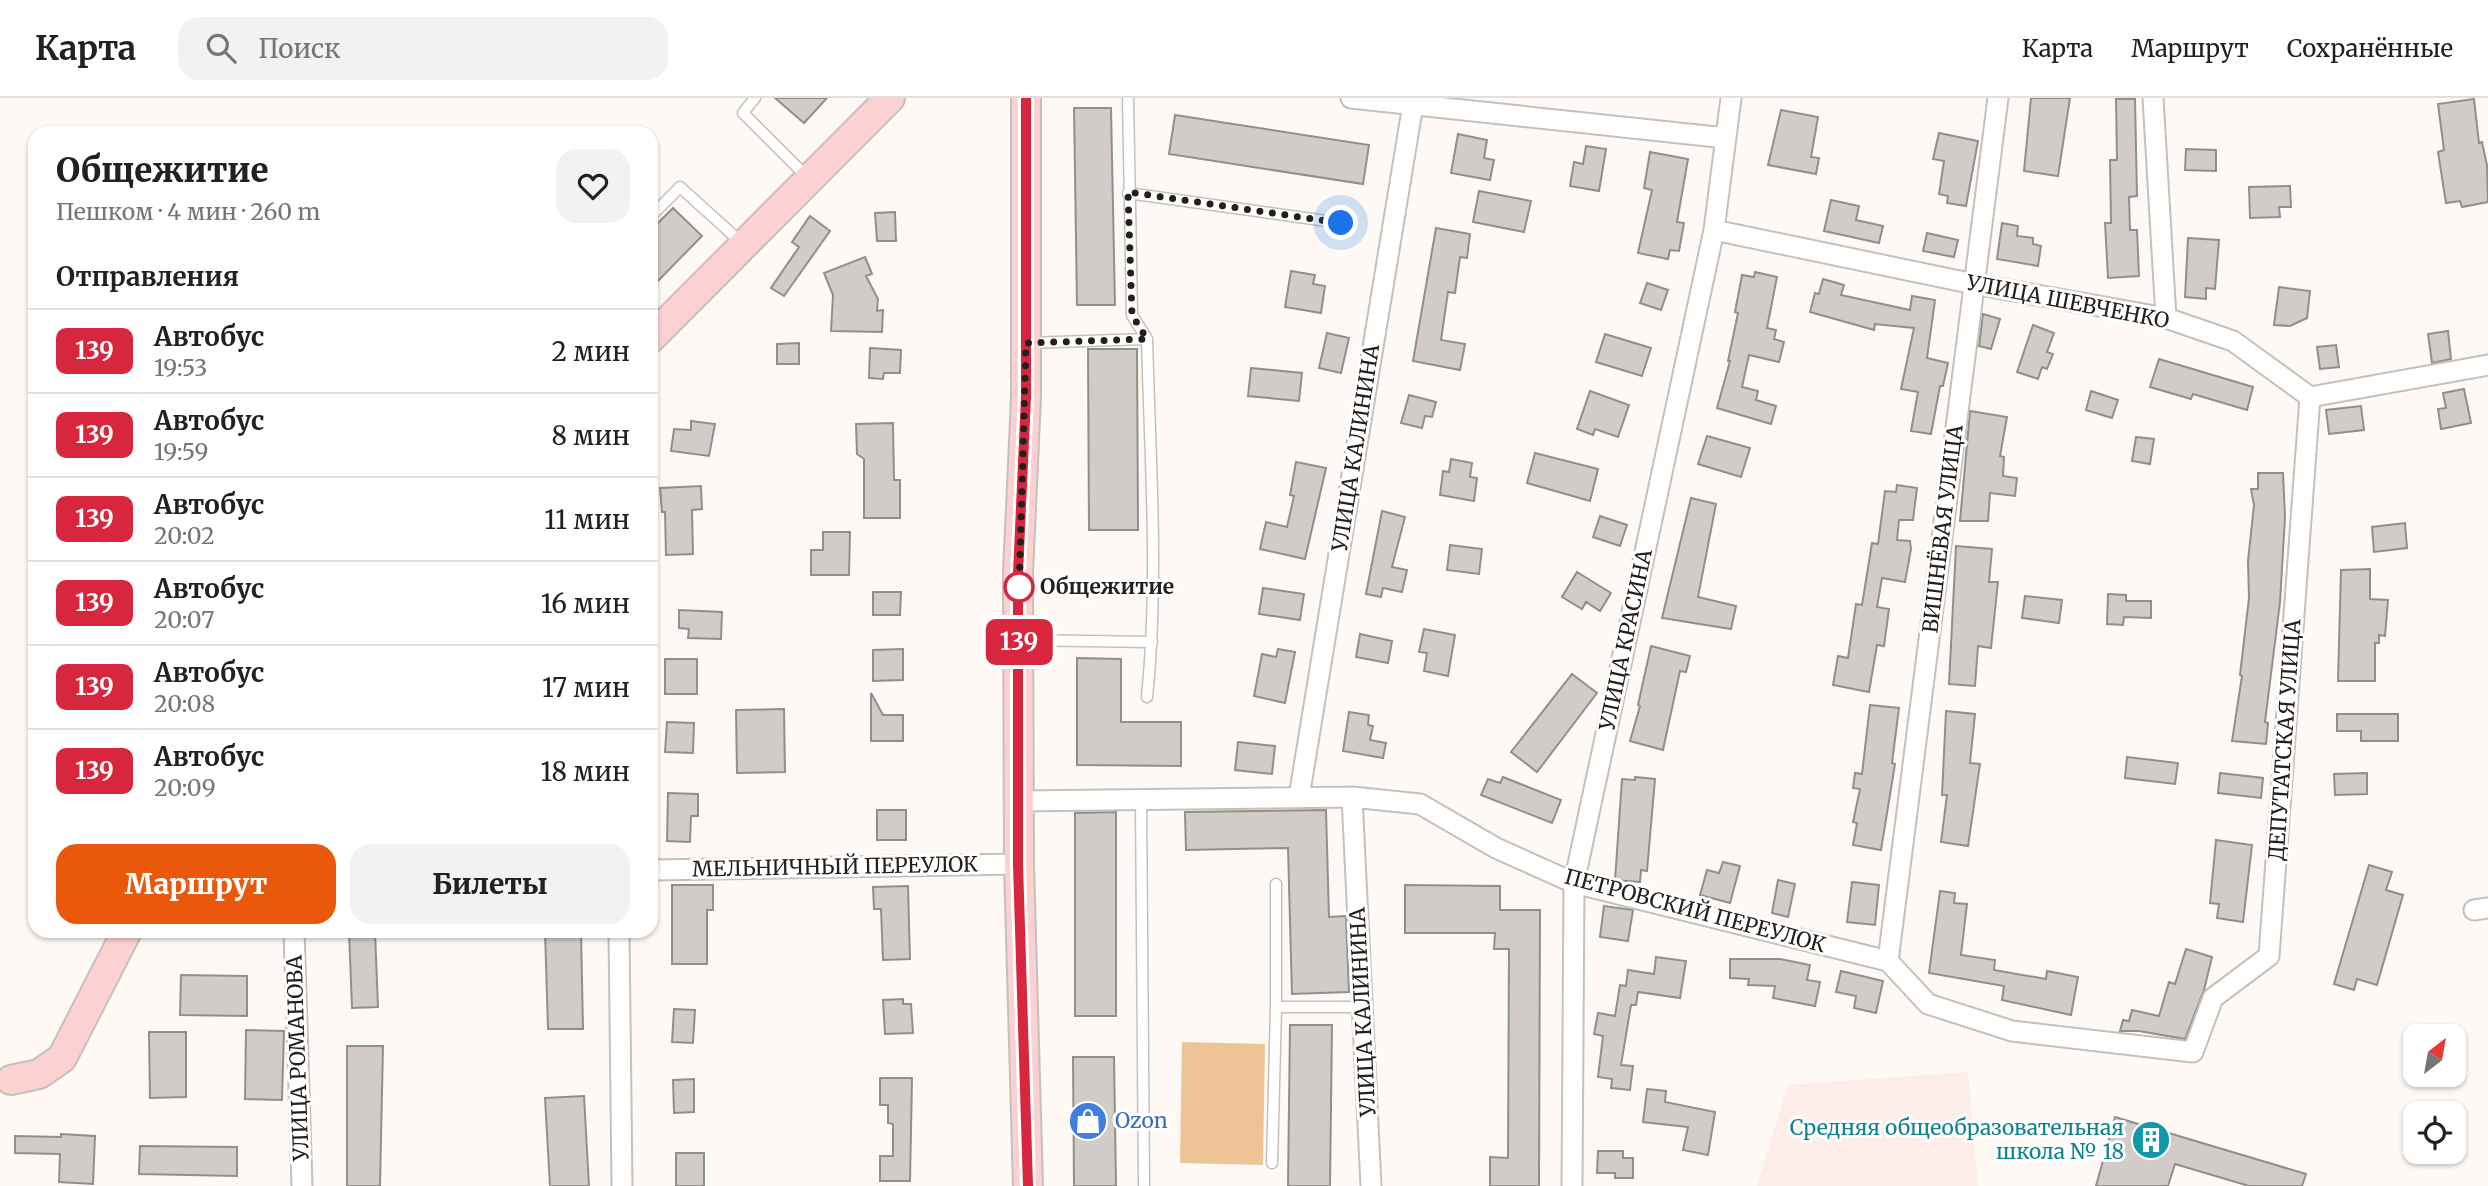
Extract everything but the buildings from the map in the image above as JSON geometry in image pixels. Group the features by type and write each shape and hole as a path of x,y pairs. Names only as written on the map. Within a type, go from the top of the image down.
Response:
{"street":[{"path":"658,325 890,98"},
{"path":"1026,98 1026,343 1019,640 1021,801 1018,864 1028,1186"},
{"path":"1351,98 1414,100 1726,138"},
{"name":"УЛИЦА КРАСИНА","path":"1572,1186 1574,883 1714,230 1731,98"},
{"name":"ВИШНЁВАЯ УЛИЦА","path":"1888,961 1998,98"},
{"path":"2153,98 2166,318"},
{"name":"УЛИЦА КАЛИНИНА","path":"1299,797 1414,100"},
{"name":"УЛИЦА ШЕВЧЕНКО","path":"1714,230 1974,284 2166,318 2233,341 2310,397"},
{"path":"2310,397 2488,365"},
{"name":"ДЕПУТАТСКАЯ УЛИЦА","path":"1888,961 1928,1004 2012,1031 2193,1052 2213,998 2269,956 2310,397"},
{"name":"УЛИЦА КАЛИНИНА","path":"1352,797 1371,1186"},
{"name":"ПЕТРОВСКИЙ ПЕРЕУЛОК","path":"1021,801 1352,797 1420,804 1496,848 1574,883 1888,961"},
{"name":"МЕЛЬНИЧНЫЙ ПЕРЕУЛОК","path":"658,870 1018,864"},
{"path":"6,1079 39,1074 62,1058 123,938"},
{"name":"УЛИЦА РОМАНОВА","path":"294,938 302,1186"},
{"path":"619,938 622,1186"}],"lane":[{"path":"755,98 743,113 810,179"},
{"path":"1128,98 1132,315 1147,339 1153,642 1147,697"},
{"path":"658,209 680,187 742,243"},
{"path":"1128,192 1341,223"},
{"path":"1026,343 1147,339"},
{"path":"1019,640 1153,642"},
{"path":"1141,799 1144,1186"},
{"path":"1272,1163 1276,884"},
{"path":"1276,1007 1363,1007"}],"shaded area":[{"path":"1182,1042 1265,1044 1263,1165 1180,1163"},
{"path":"1968,1072 1978,1186 1757,1186 1788,1085"}],"bus line":[{"name":"139","path":"1026,98 1026,397 1018,573 1021,801 1018,864 1028,1186"}],"place":[{"name":"Общежитие","path":"1019,587"},
{"name":"Ozon","path":"1088,1121"},
{"name":"Средняя общеобразовательная школа № 18","path":"2151,1140"}],"route":[{"path":"1019,587 1019,596 1026,343 1147,339 1132,315 1128,192 1341,223"}]}
